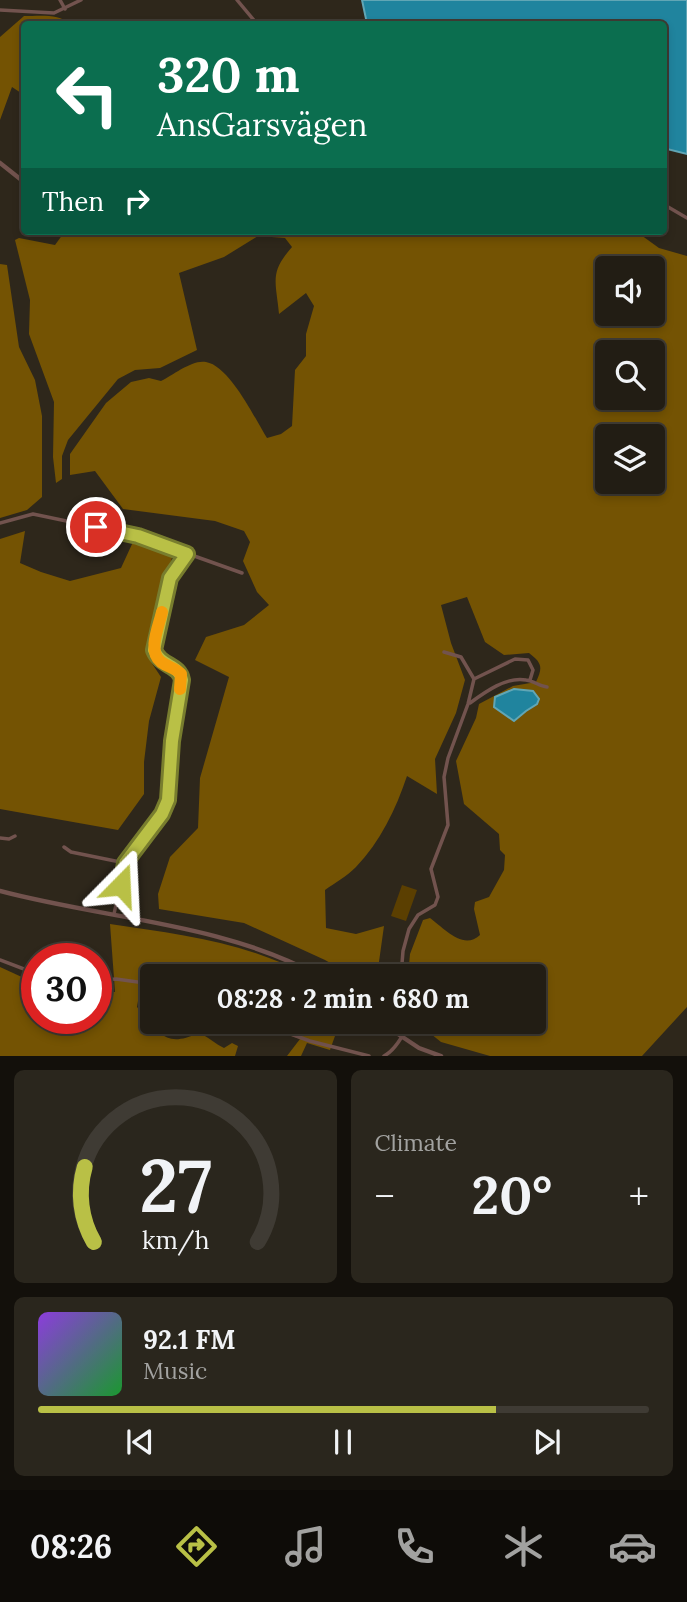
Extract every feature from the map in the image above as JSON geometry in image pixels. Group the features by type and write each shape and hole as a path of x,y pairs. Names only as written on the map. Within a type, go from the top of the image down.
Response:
{"street":[{"path":"60,0 65,9"},
{"path":"0,9 54,13 81,0"},
{"path":"237,0 254,21"},
{"path":"0,163 21,180"},
{"path":"667,206 687,218"},
{"path":"0,523 33,514 138,536 242,573"},
{"path":"114,916 125,863 162,814 168,800 172,741 182,680 181,674 157,658 154,650 170,578 187,554"},
{"path":"402,964 409,929 418,915 435,905 438,897 431,869 448,825 444,777 474,679 461,657 444,652"},
{"path":"474,679 515,659 528,660 533,670 530,680"},
{"path":"468,704 505,682 530,680 538,686 547,687"},
{"path":"0,838 9,839 15,836"},
{"path":"64,847 71,852 125,863"},
{"path":"0,891 204,934 258,949 297,964"},
{"path":"0,960 21,968"},
{"path":"112,979 140,982"},
{"path":"291,1034 369,1056"},
{"path":"396,1034 419,1048 441,1056"},
{"path":"384,1056 402,1034"}],"shaded area":[{"path":"24,16 54,17 66,21 21,21 21,93 12,87 0,120 0,37"},
{"path":"62,235 641,235 659,248 687,256 687,1007 642,1056 490,1056 441,1042 431,1034 546,1034 546,964 409,964 410,954 423,920 430,918 460,939 474,939 480,935 475,902 489,897 504,870 505,855 500,850 499,834 464,804 456,761 476,718 479,704 513,686 536,682 540,673 539,663 529,653 504,655 485,642 467,597 441,605 465,680 456,713 435,759 437,794 407,776 398,801 373,847 352,870 325,890 326,928 356,934 384,926 379,964 332,964 244,923 159,909 158,894 170,857 198,828 200,778 229,677 195,660 206,637 244,625 269,605 257,592 243,561 250,542 244,531 215,521 123,509 95,471 70,475 70,454 106,403 131,382 149,378 161,381 189,365 201,362 215,366 233,383 267,438 281,434 292,426 295,370 306,356 306,334 314,306 306,293 279,314 277,271 292,247 285,238 258,236 224,257 179,273 197,350 160,368 135,370 118,379 68,440 62,456 62,479 56,483 53,457 54,402 29,334 30,300 15,240 19,238 55,245"},
{"path":"0,264 7,265 19,347 35,380 42,416 42,497 27,510 0,518"},
{"path":"25,531 20,563 70,581 121,568 133,542 173,554 150,638 151,662 161,677 149,721 144,762 144,794 118,830 0,809 0,539"},
{"path":"402,885 417,890 406,921 391,916"},
{"path":"110,924 212,941 285,964 140,964 140,999 137,1007 140,1010 140,1034 162,1034 177,1039 201,1034 224,1048 232,1043 238,1046 235,1056 0,1056 0,967 21,977 21,1034 112,1034 112,992 115,992"},
{"path":"286,1034 336,1034 330,1050 307,1043 301,1056 287,1056 300,1039"}],"water":[{"path":"362,0 687,0 687,154 667,149 667,21 366,19"},
{"path":"514,689 533,691 539,699 537,704 514,721 494,707 495,697"}],"slow traffic":[{"path":"162,612 154,650 157,658 181,674 180,689"}],"route":[{"path":"96,527 138,536 187,554 170,578 154,650 157,658 181,674 182,680 172,741 168,800 162,814 125,863 121,885"}]}
